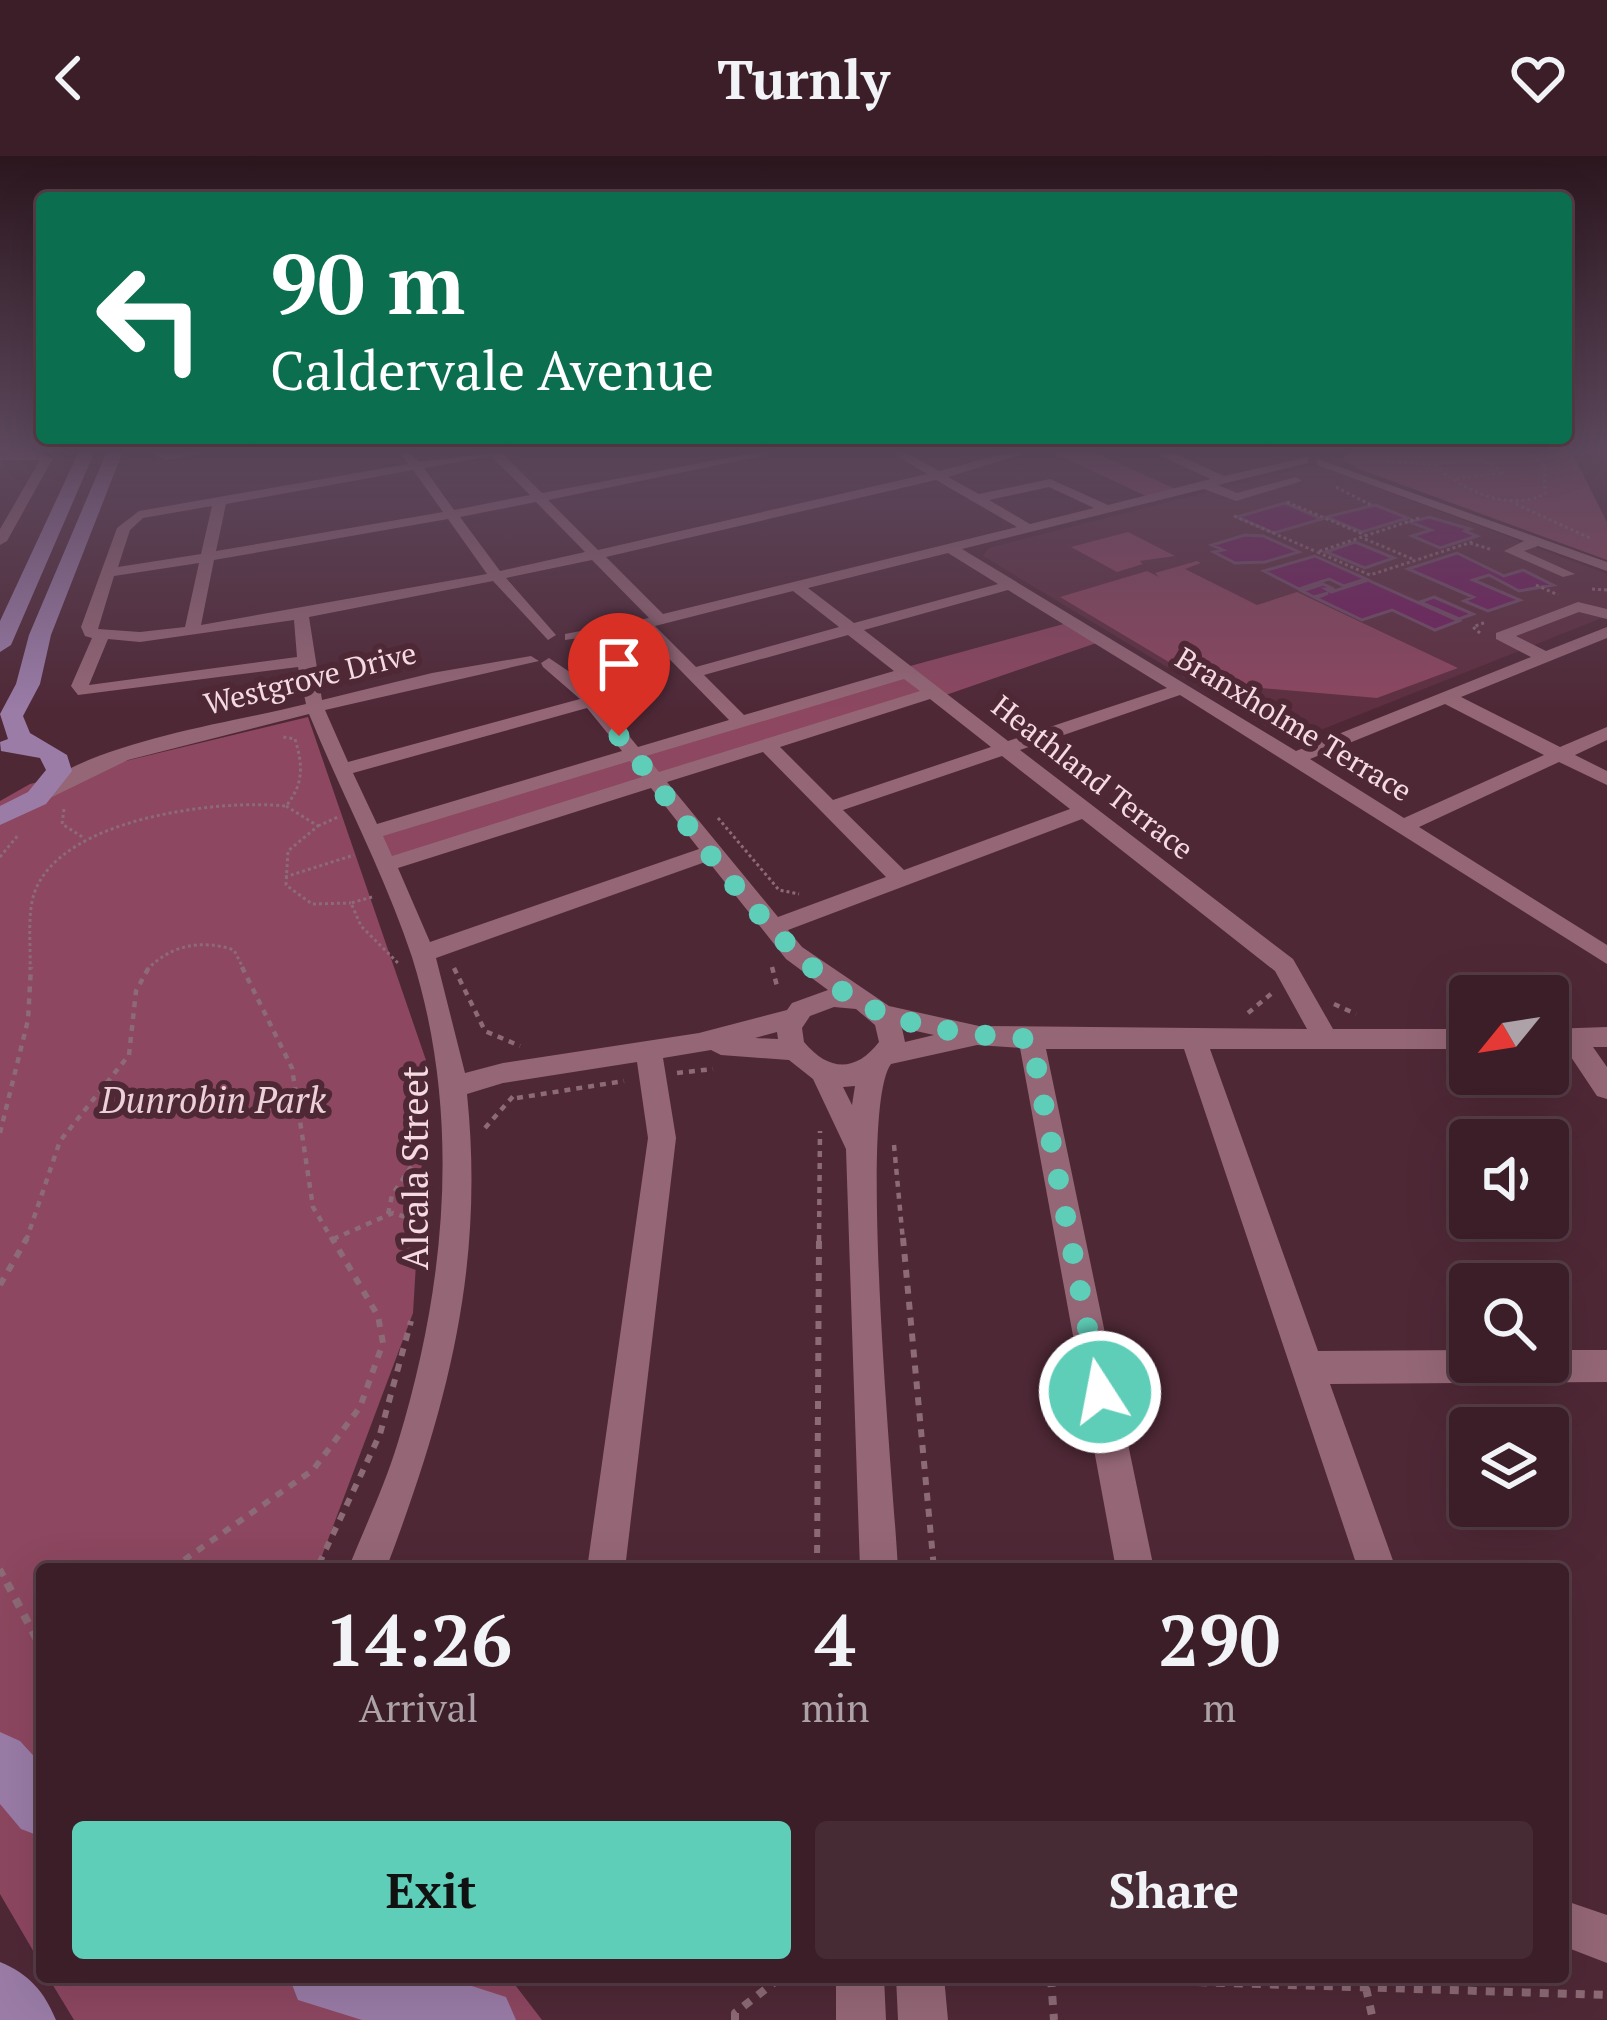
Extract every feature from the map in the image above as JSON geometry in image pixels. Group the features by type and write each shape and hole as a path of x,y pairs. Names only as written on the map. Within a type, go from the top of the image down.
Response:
{"main road":[{"path":"0,645 48,538"},
{"path":"23,816 59,771 58,760 18,735 11,716 28,684 40,635 80,538"},
{"path":"0,747 38,748"},
{"path":"0,1761 36,1801"},
{"path":"344,1983 483,2020"},
{"path":"0,1994 23,2020"}],"street":[{"path":"122,538 89,627 100,638 301,613 664,538"},
{"path":"192,630 212,538"},
{"path":"108,573 319,538"},
{"path":"469,538 528,616 536,649"},
{"path":"578,538 692,673 741,722"},
{"path":"345,769 578,666 612,632 653,626 985,538"},
{"path":"1531,538 1607,567"},
{"path":"1539,541 1510,551 1568,574"},
{"name":"Branxholme Terrace","path":"948,548 1295,758 1607,956"},
{"path":"692,673 1010,585"},
{"name":"Heathland Terrace","path":"796,586 1284,964 1325,1040"},
{"path":"1545,657 1502,636 1578,607 1607,614"},
{"name":"Alcala Street","path":"301,613 315,708 426,957 444,1016 457,1086 452,1283 416,1442 369,1563"},
{"path":"1295,758 1607,632"},
{"path":"100,638 80,686 84,691 307,661"},
{"path":"1575,645 1607,659"},
{"name":"Westgrove Drive","path":"23,816 80,771 160,744 536,649"},
{"path":"536,649 578,666 634,754 794,953 882,1014 979,1036 1031,1039 1449,1039"},
{"path":"536,649 578,666"},
{"path":"536,649 578,666"},
{"path":"385,858 634,754 908,672"},
{"path":"830,808 1181,689"},
{"path":"385,858 934,692"},
{"path":"1446,697 1607,779"},
{"path":"1404,826 1607,733"},
{"name":"Westgrove Drive","path":"38,748 86,753 160,744"},
{"path":"767,745 901,880"},
{"path":"774,928 1086,810"},
{"path":"426,957 712,852"},
{"path":"794,953 801,1011 788,1039 791,1049 810,1068 824,1074 857,1075 880,1062 979,1036"},
{"path":"457,1086 517,1085 650,1065 699,1043 832,998 858,1000"},
{"path":"879,1563 877,1145 880,1062 892,1034 882,1014"},
{"path":"1569,1039 1607,1037"},
{"path":"1031,1039 1134,1563"},
{"path":"1194,1041 1375,1563"},
{"path":"699,1043 791,1049"},
{"path":"1569,1048 1607,1088"},
{"path":"607,1563 662,1138 650,1065"},
{"path":"824,1074 877,1145"},
{"path":"1308,1368 1607,1366"},
{"path":"1569,1925 1607,1940"},
{"path":"860,1983 861,2020"},
{"path":"920,1983 923,2020"}],"path":[{"path":"1287,538 1370,575 1484,538"},
{"path":"1317,551 1362,538"},
{"path":"1367,538 1415,560"},
{"path":"1589,538 1593,540"},
{"path":"578,666 589,664 601,648 653,626"},
{"path":"264,720 269,733 295,739 303,763 301,790 286,806"},
{"path":"693,768 703,779 694,790 779,890 815,894 827,908"},
{"path":"0,1133 28,1020 34,895 57,858 85,838 246,802 286,806 318,826 288,851 285,877 296,896 312,904 351,903"},
{"path":"0,857 23,816 67,805 61,813 62,824 85,838"},
{"path":"285,877 385,858"},
{"path":"351,903 385,858"},
{"path":"351,903 361,926 380,948 426,957 485,1031 520,1046 517,1085 485,1126 483,1148"},
{"path":"0,1286 28,1237 37,1197 62,1137 127,1060 135,1040 135,993 141,976 167,953 188,945 222,944 234,950 292,1068 314,1207 378,1316 382,1342 360,1407 313,1469 180,1563"},
{"path":"1263,980 1269,994"},
{"path":"1249,1013 1269,994 1322,997 1354,1014 1377,1014"},
{"path":"517,1085 650,1065 719,1068"},
{"path":"817,1563 820,1129"},
{"path":"388,1214 392,1195 431,1137"},
{"path":"877,1145 933,1563"},
{"path":"330,1240 388,1214 412,1215 426,1233 422,1253"},
{"path":"319,1563 380,1434 413,1313"},
{"path":"0,1569 36,1637"},
{"path":"734,2020 735,2013 773,1983"},
{"path":"1051,1983 1054,2020"},
{"path":"1208,1983 1607,1995"},
{"path":"1366,1988 1373,2020"}],"shaded area":[{"path":"1028,538 1511,538 1607,574 1607,616 1308,735 1273,731 983,556 989,548"}],"green space":[{"path":"1105,538 1140,538 1175,556 1140,561 1143,564 1117,572 1071,547"},
{"path":"1547,538 1607,538 1607,560"},
{"path":"1201,563 1185,569 1257,605 1297,592 1458,668 1377,698 1204,683 1060,597 1147,571 1159,577 1155,573"},
{"path":"1071,622 1105,640 940,697 933,692 388,864 373,832 906,673 903,668"},
{"name":"Dunrobin Park","path":"308,717 428,1066 413,1313 319,1563 36,1563 36,1956 0,1894 0,801 30,784"},
{"path":"52,1983 514,1983 542,2020 74,2020"}],"building":[{"path":"1235,538 1267,538 1299,552 1265,562 1235,563 1214,552 1223,550 1212,545"},
{"path":"1417,538 1471,538 1440,548"},
{"path":"1355,542 1394,558 1365,568 1326,552"},
{"path":"1457,553 1504,576 1523,570 1553,585 1519,591 1489,575 1473,580 1520,600 1488,611 1464,601 1473,597 1408,569"},
{"path":"1315,556 1366,579 1344,586 1329,579 1299,589 1264,571"},
{"path":"1368,580 1459,621 1435,630 1392,610 1362,620 1316,598 1328,593 1314,597 1302,591 1323,584 1334,589 1326,589 1331,592"},
{"path":"1434,597 1473,614 1459,619 1420,602"}],"route":[{"path":"619,736 794,953 882,1014 979,1036 1031,1039 1100,1392"}]}
